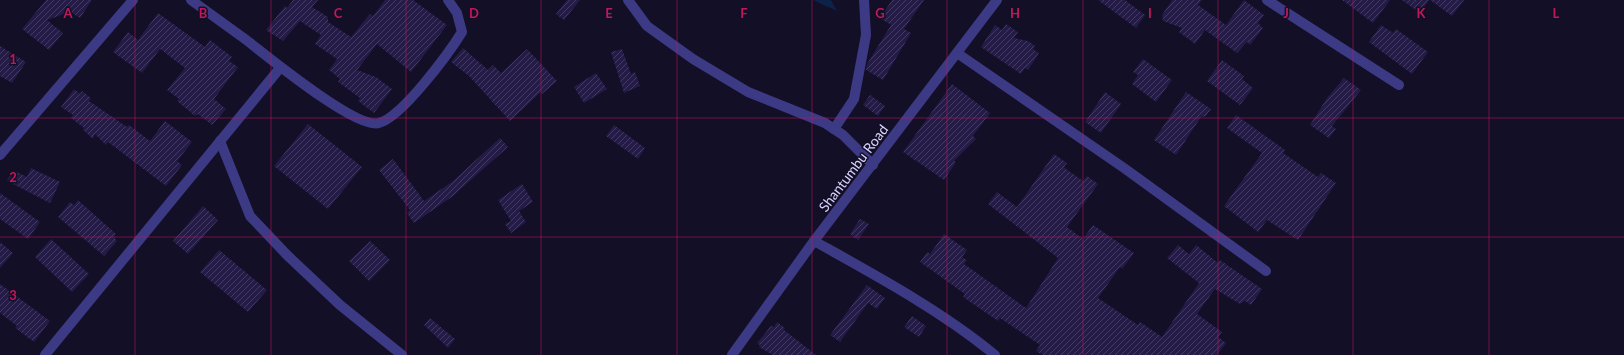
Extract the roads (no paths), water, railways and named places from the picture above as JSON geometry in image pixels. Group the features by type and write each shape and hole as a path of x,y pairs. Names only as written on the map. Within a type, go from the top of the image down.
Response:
{"street":[{"path":"0,155 133,0"},
{"path":"191,0 280,68 332,103 362,120 378,124 387,120 400,108 450,51 462,32 457,13 448,0"},
{"path":"628,0 647,26 693,59 748,92 825,123 843,135 873,165"},
{"path":"834,130 854,99 866,35 864,0"},
{"name":"Shantumbu Road","path":"732,355 814,241 997,0"},
{"path":"1267,0 1399,85"},
{"path":"957,53 1124,168 1266,271"},
{"path":"45,355 280,68"},
{"path":"220,142 250,216 286,254 340,305 402,355"},
{"path":"814,241 872,273 968,333 995,355"}],"water":[{"path":"814,0 831,0 837,11 817,2"}]}
